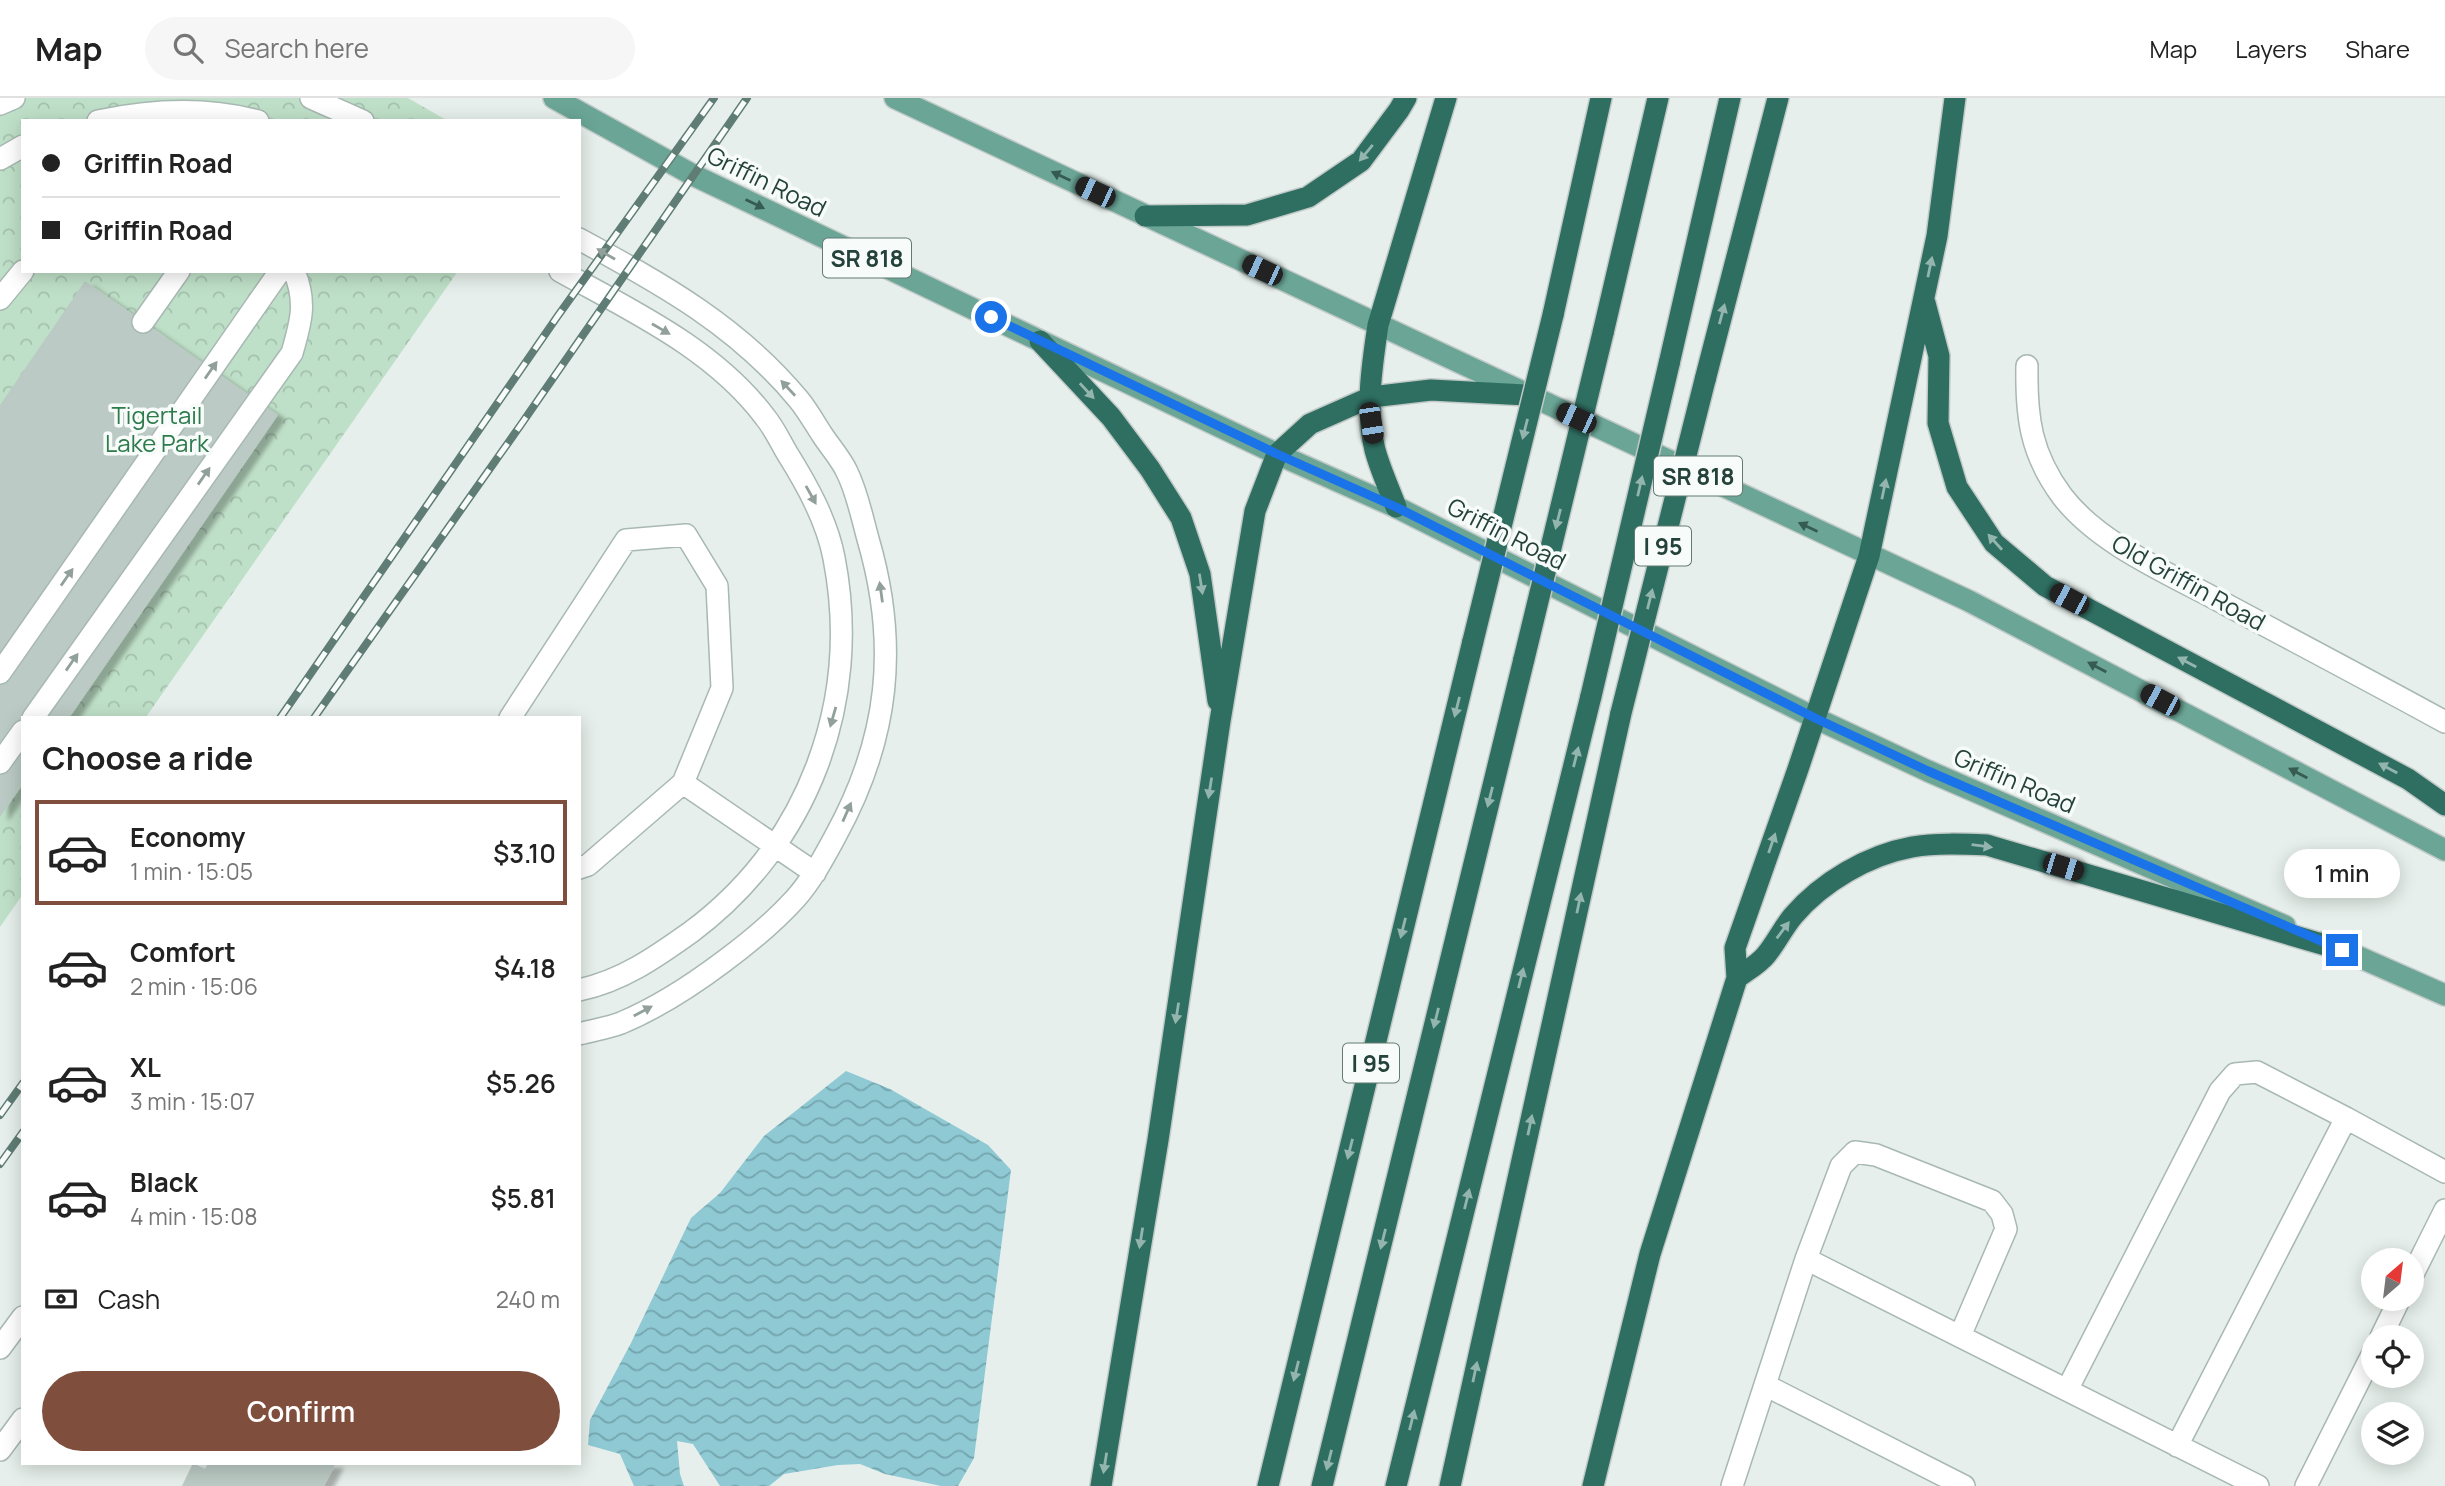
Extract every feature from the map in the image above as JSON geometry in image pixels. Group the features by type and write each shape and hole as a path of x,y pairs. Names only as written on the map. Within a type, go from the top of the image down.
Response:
{"highway":[{"path":"1145,216 1247,215 1308,197 1361,161 1406,98"},
{"path":"1396,507 1375,450 1371,423 1372,362 1378,325 1446,98"},
{"name":"I 95","path":"1268,1486 1553,315 1601,98"},
{"path":"1322,1486 1658,98"},
{"path":"1396,1486 1591,696 1730,98"},
{"name":"I 95","path":"1450,1486 1621,713 1778,98"},
{"path":"1593,1486 1650,1254 1737,978 1735,948 1869,556 1937,236 1955,98"},
{"path":"1923,299 1939,356 1938,423 1957,487 1994,543 2045,586 2408,779 2445,805"},
{"path":"1040,341 1111,417 1150,469 1181,518 1199,574 1220,721"},
{"path":"1101,1486 1158,1140 1220,721 1255,511 1277,454 1310,424 1371,397 1431,390 1527,396"},
{"path":"1737,978 1765,956 1794,915 1832,880 1885,856 1909,848 1932,845 1986,845 2342,950"}],"main road":[{"name":"Griffin Road","path":"554,98 693,175 1277,454 1396,507 1815,718 1928,771 2445,995"},
{"name":"SR 818","path":"895,98 1969,601 2445,850"}],"street":[{"path":"0,104 13,98"},
{"path":"311,98 358,119"},
{"path":"108,119 183,111 251,119"},
{"path":"0,159 21,147"},
{"path":"581,240 698,307 733,334 801,401 847,472 877,570 884,618 887,670 881,715 870,758 847,815 815,873 797,897 763,932 692,985 620,1024 581,1034"},
{"path":"0,299 21,273"},
{"path":"144,321 178,273"},
{"path":"0,673 279,273"},
{"path":"34,716 292,353 302,321 301,288 295,273"},
{"path":"562,273 691,347 734,382 766,418 818,507 834,558 842,661 836,705 824,748 807,790 776,846 757,871 718,911 647,964 581,989"},
{"name":"Old Griffin Road","path":"2027,366 2027,414 2032,438 2040,459 2064,499 2083,517 2103,534 2154,566 2445,722"},
{"path":"511,716 626,540 686,535 717,586 722,688 683,783 581,868"},
{"path":"0,763 21,734"},
{"path":"683,783 815,873"},
{"path":"2067,1390 2220,1091 2235,1074 2256,1072 2445,1172"},
{"path":"2177,1446 2346,1118"},
{"path":"1732,1486 1806,1259 1841,1166 1855,1152 1875,1155 1992,1201 2002,1214 2006,1228 1959,1336"},
{"path":"2424,1252 2445,1210"},
{"path":"1806,1259 2258,1486"},
{"path":"0,1348 21,1320"},
{"path":"2306,1486 2361,1377"},
{"path":"1765,1385 1964,1486"},
{"path":"0,1451 21,1422"}],"green space":[{"name":"Tigertail Lake Park","path":"0,98 408,98 445,119 21,119 21,273 457,273 147,716 21,716 21,897 0,927"}],"water":[{"path":"846,1071 890,1089 988,1145 1011,1170 974,1458 958,1486 941,1486 885,1474 860,1464 784,1474 769,1486 720,1486 693,1444 677,1441 680,1474 684,1486 634,1486 620,1454 588,1445 590,1420 631,1343 691,1218 720,1193 764,1136"}],"building":[{"path":"85,281 278,415 70,716 21,716 21,787 0,817 0,405"},
{"path":"192,1465 205,1469 207,1465 335,1465 324,1486 182,1486"}],"railway":[{"path":"281,716 557,317 714,98"},
{"path":"315,716 747,98"},
{"path":"0,1115 21,1086"},
{"path":"0,1164 21,1135"}],"route":[{"path":"991,317 1277,454 1396,507 1815,718 1928,771 2342,950"}]}
